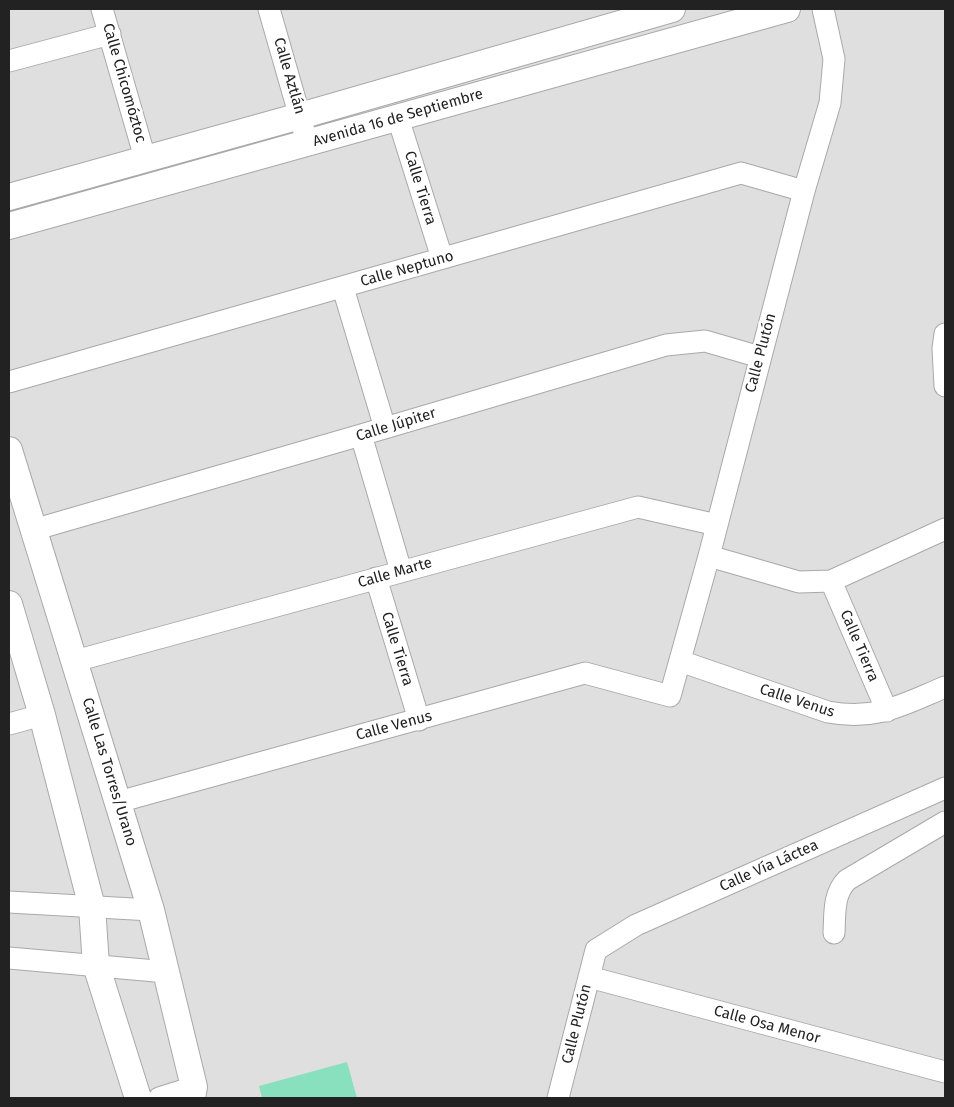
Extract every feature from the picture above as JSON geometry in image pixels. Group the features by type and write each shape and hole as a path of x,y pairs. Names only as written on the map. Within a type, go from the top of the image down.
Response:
{"street":[{"name":"Calle Chicomóztoc","path":"102,9 145,158"},
{"name":"Calle Aztlán","path":"269,9 308,143"},
{"name":"Avenida 16 de Septiembre","path":"9,196 300,116 672,9"},
{"name":"Avenida 16 de Septiembre","path":"9,226 787,9"},
{"name":"Calle Plutón","path":"670,696 709,556 804,191 830,103 834,59 823,9"},
{"path":"9,61 110,34"},
{"name":"Calle Tierra","path":"398,118 442,258"},
{"name":"Calle Neptuno","path":"9,382 741,173 804,191"},
{"path":"343,288 385,428"},
{"path":"945,334 942,348 945,386"},
{"name":"Calle Júpiter","path":"33,530 666,345 706,341 760,357"},
{"path":"361,435 401,571"},
{"name":"Calle Las Torres/Urano","path":"9,450 151,910 167,972 193,1093"},
{"name":"Calle Marte","path":"75,662 638,507 717,525"},
{"path":"709,556 799,582 831,581 945,529"},
{"name":"Calle Tierra","path":"376,578 418,720"},
{"name":"Calle Tierra","path":"831,581 887,711"},
{"path":"9,604 42,714 92,907 96,965 138,1098"},
{"name":"Calle Venus","path":"680,662 828,712 859,716 887,711 945,687"},
{"name":"Calle Venus","path":"118,802 585,673 670,696"},
{"path":"9,724 42,714"},
{"name":"Calle Vía Láctea","path":"596,950 636,926 945,788"},
{"path":"834,933 836,898 840,887 847,880 945,822"},
{"path":"9,902 151,910"},
{"name":"Calle Plutón","path":"558,1098 596,950"},
{"path":"9,958 167,972"},
{"name":"Calle Osa Menor","path":"589,977 945,1072"},
{"path":"159,1098 193,1093"}],"shaded area":[{"path":"9,9 945,9 945,1098 9,1098"}],"green space":[{"path":"347,1062 357,1098 262,1098 259,1086"}]}
